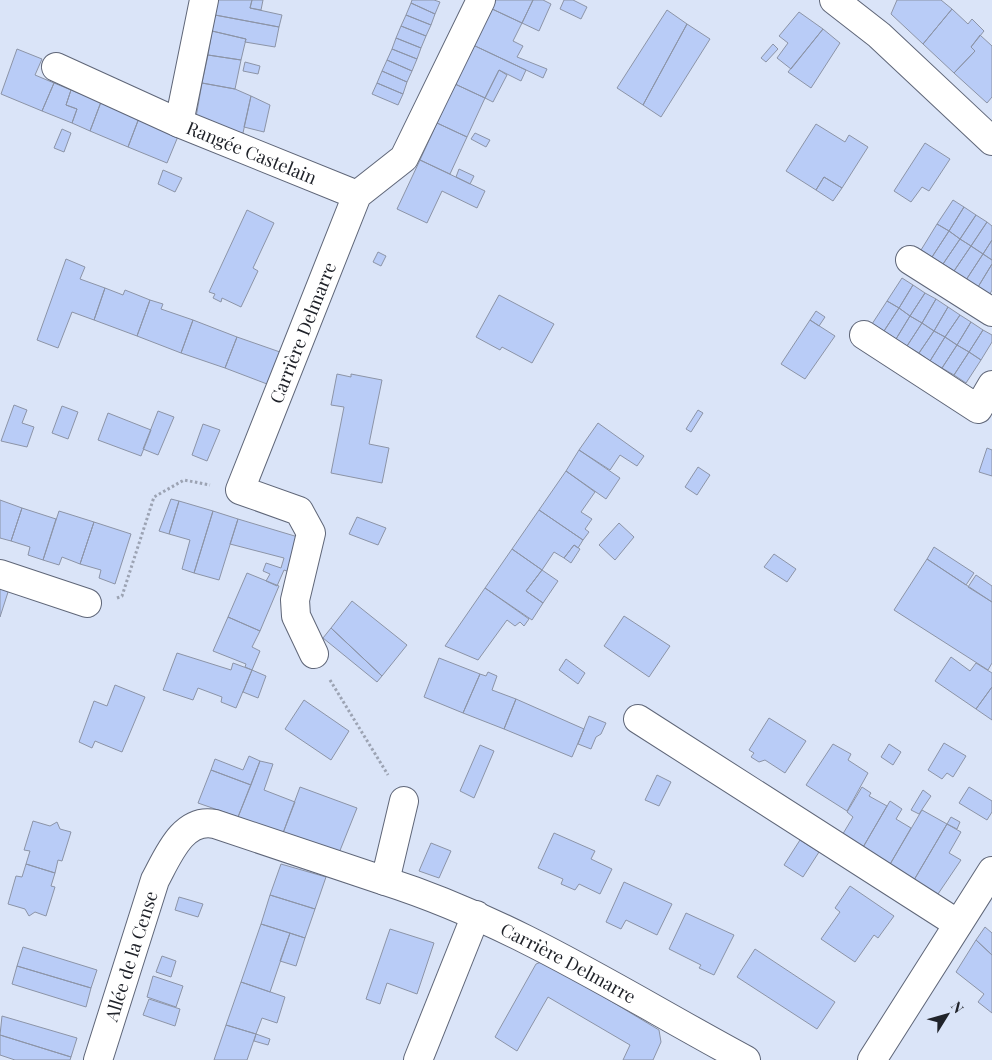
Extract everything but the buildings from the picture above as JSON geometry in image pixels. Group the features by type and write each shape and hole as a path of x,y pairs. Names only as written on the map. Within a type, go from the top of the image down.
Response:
{"street":[{"name":"Rangée Castelain","path":"204,0 179,123 357,195"},
{"path":"357,195 404,158 481,0"},
{"path":"834,0 879,35 992,141"},
{"path":"56,67 179,123"},
{"name":"Carrière Delmarre","path":"240,490 357,195"},
{"path":"910,260 992,312"},
{"path":"864,335 978,409 992,385"},
{"path":"240,490 299,511 310,533 295,600 296,616 314,654"},
{"path":"0,574 87,603"},
{"path":"638,719 958,924"},
{"path":"385,882 404,801"},
{"name":"Carrière Delmarre","path":"169,854 192,826 204,821 433,897 542,946 746,1060"},
{"name":"Allée de la Cense","path":"98,1060 144,911 155,880 169,854"},
{"path":"872,1060 992,871"},
{"path":"418,1060 476,915"}],"path":[{"path":"87,603 109,602 122,596 154,497 184,480 240,490"},
{"path":"314,654 404,801"}]}
